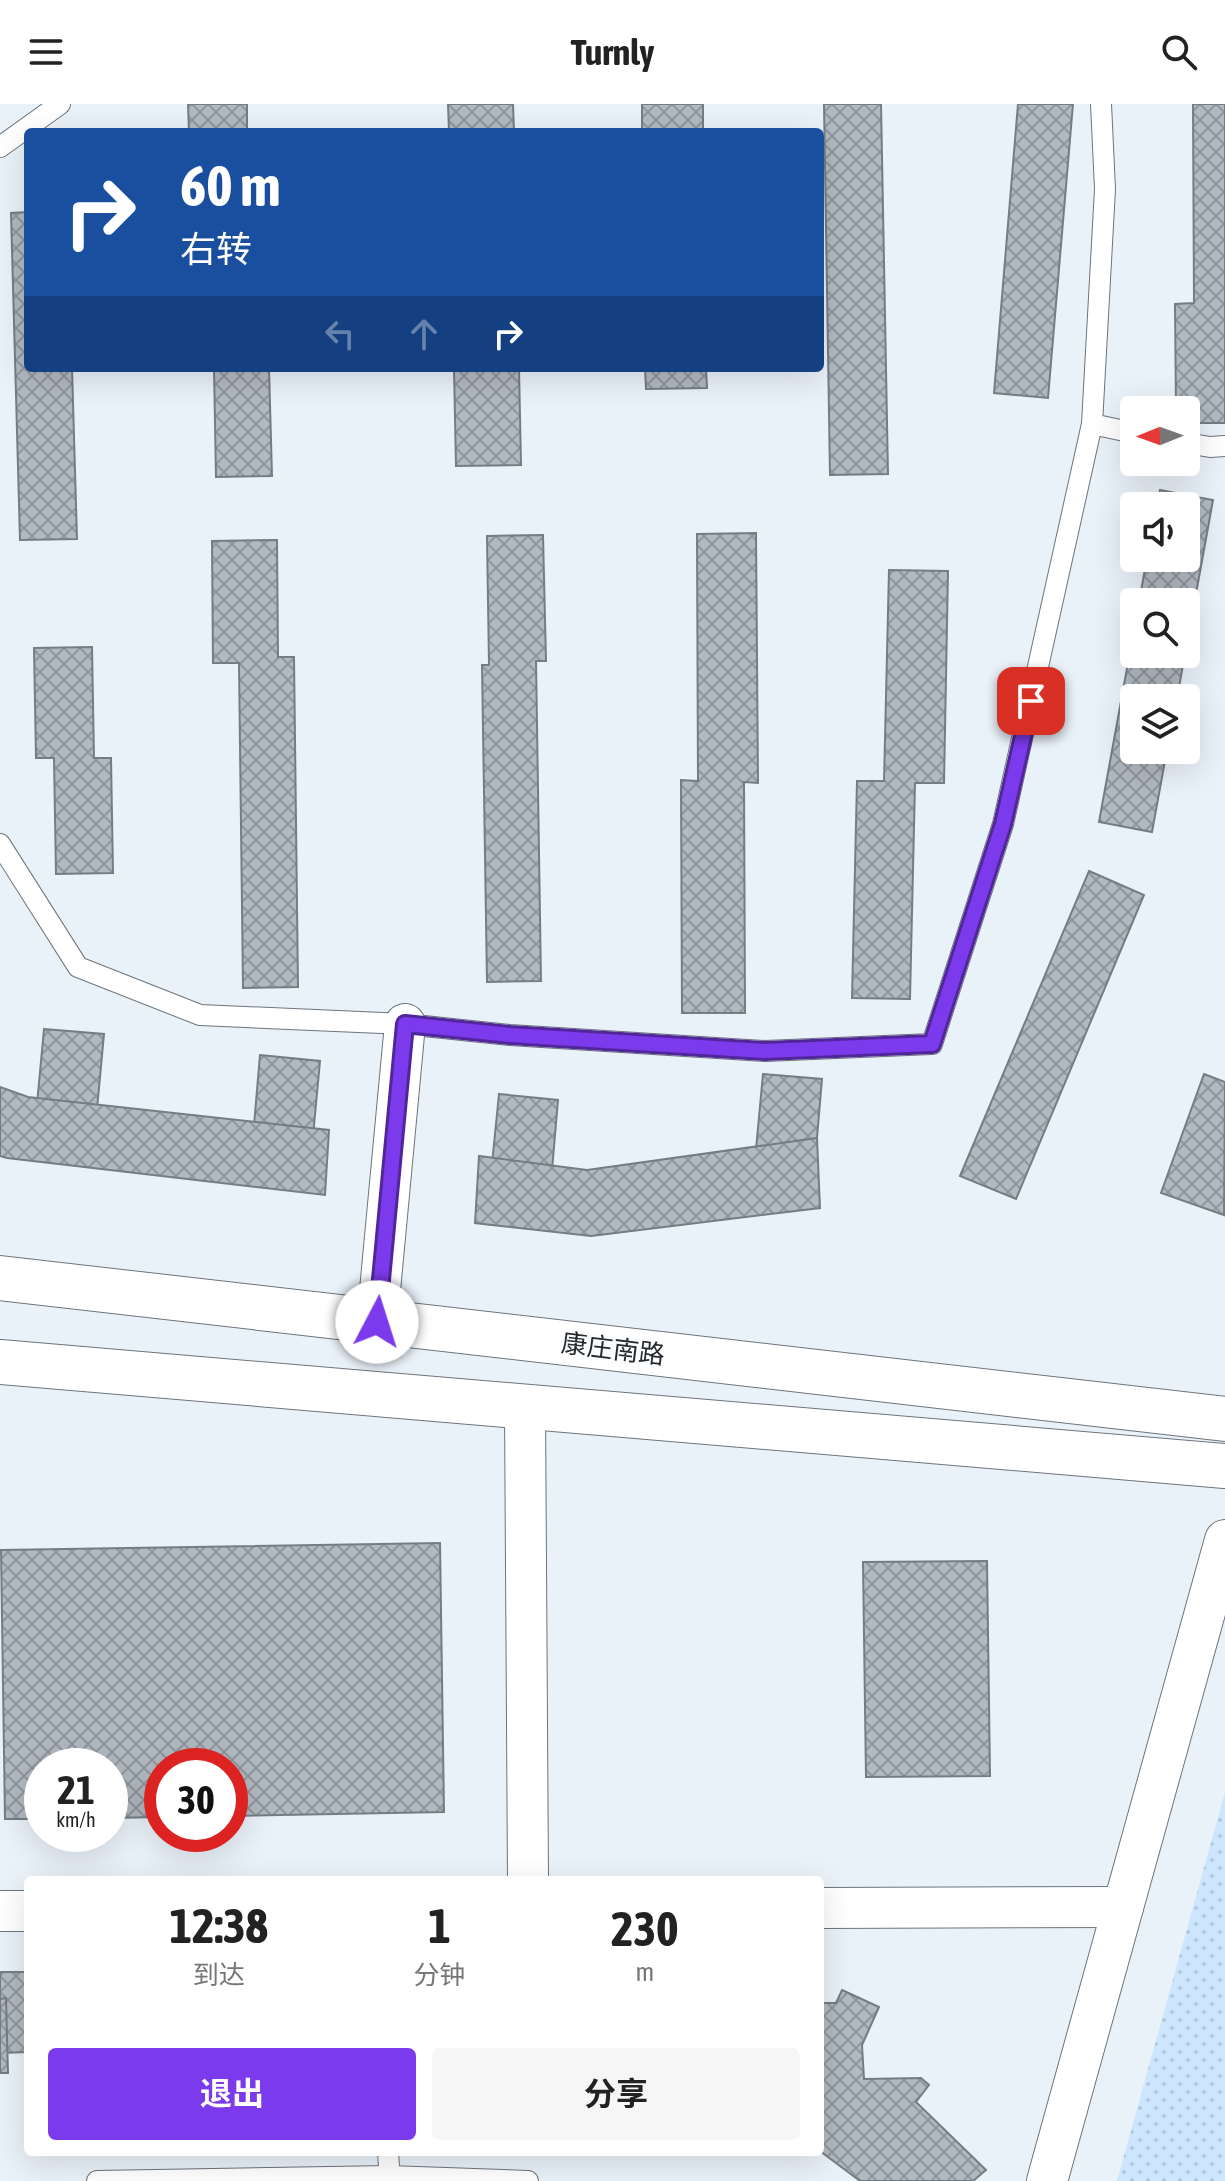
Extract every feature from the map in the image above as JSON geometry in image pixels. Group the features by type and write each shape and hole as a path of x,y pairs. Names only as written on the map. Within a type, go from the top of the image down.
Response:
{"main road":[{"name":"康庄南路","path":"0,1278 1225,1419"},
{"path":"0,1362 1225,1466"}],"street":[{"path":"377,1322 405,1024"},
{"path":"525,1407 528,1876"},
{"path":"1047,2181 1225,1540"},
{"path":"824,1908 1123,1907"},
{"path":"0,1911 24,1911"}],"lane":[{"path":"27,128 60,104"},
{"path":"0,844 78,967 200,1015 405,1024 510,1035 765,1051 932,1044 1003,824 1092,424 1105,189 1101,104"},
{"path":"0,147 24,130"},
{"path":"1092,424 1120,430"},
{"path":"1200,445 1225,446"},
{"path":"388,2156 390,2178"},
{"path":"97,2181 390,2178 528,2181"}],"shaded area":[{"path":"1225,1792 1225,2181 1117,2181"}],"building":[{"path":"188,104 247,104 247,128 189,128"},
{"path":"448,104 513,104 514,128 449,128"},
{"path":"642,104 703,104 703,128 642,128"},
{"path":"824,104 881,104 888,474 830,475"},
{"path":"1018,104 1073,104 1048,398 994,393"},
{"path":"1193,104 1225,104 1225,423 1200,423 1200,396 1176,396 1175,304 1194,303"},
{"path":"24,212 24,372 72,372 77,539 20,540 11,213"},
{"path":"214,372 269,372 272,476 216,477"},
{"path":"454,372 519,372 521,465 456,466"},
{"path":"645,372 706,372 707,388 646,389"},
{"path":"1200,498 1213,500 1200,572"},
{"path":"756,533 758,783 744,782 745,1013 682,1013 681,780 698,781 697,534"},
{"path":"543,535 546,661 536,661 541,981 487,982 482,665 489,665 487,536"},
{"path":"277,540 278,657 294,657 298,987 243,988 239,663 213,663 212,541"},
{"path":"889,570 948,571 944,783 915,783 910,999 852,998 857,781 884,781"},
{"path":"1144,572 1200,572 1197,588 1142,588"},
{"path":"92,647 94,758 111,758 113,873 56,874 54,758 36,758 34,648"},
{"path":"1127,668 1182,668 1180,684 1124,684"},
{"path":"1120,707 1120,764 1164,764 1152,832 1099,822"},
{"path":"1089,871 1144,895 1016,1199 960,1176"},
{"path":"44,1029 104,1034 92,1163 32,1158"},
{"path":"260,1055 320,1061 308,1190 249,1184"},
{"path":"763,1074 822,1079 811,1208 751,1203"},
{"path":"1204,1074 1225,1082 1224,1215 1161,1193"},
{"path":"0,1087 28,1097 329,1130 325,1195 0,1156"},
{"path":"499,1094 558,1100 547,1229 486,1224"},
{"path":"817,1138 820,1208 591,1236 475,1223 479,1156 587,1170"},
{"path":"440,1543 444,1812 248,1816 248,1748 144,1748 144,1817 128,1818 128,1748 24,1748 24,1819 5,1819 1,1550"},
{"path":"987,1561 990,1776 866,1777 863,1562"},
{"path":"0,1972 24,1972 24,2052 0,2053"},
{"path":"842,1990 879,2007 862,2045 864,2079 921,2078 929,2085 916,2102 986,2170 973,2181 860,2181 824,2154 824,2003 836,2003"},
{"path":"6,1998 8,2073 0,2073 0,1999"}],"route":[{"path":"377,1322 405,1024 510,1035 765,1051 932,1044 1003,824 1031,701"}]}
